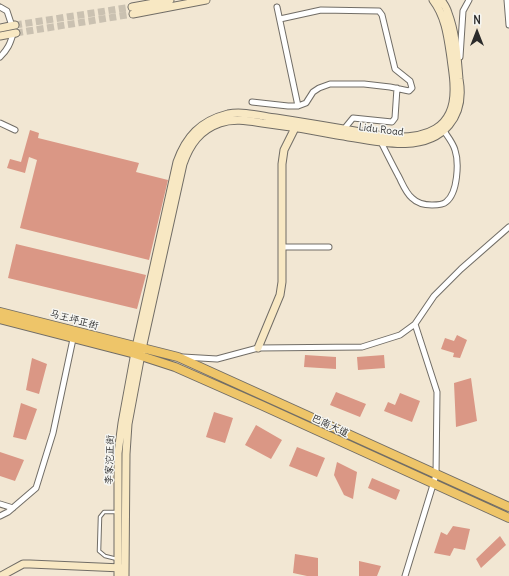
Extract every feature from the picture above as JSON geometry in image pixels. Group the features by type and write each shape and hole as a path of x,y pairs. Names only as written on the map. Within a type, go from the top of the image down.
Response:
{"main road":[{"path":"170,0 132,10 206,0"},
{"name":"Lidu Road","path":"297,124 403,138 418,136 440,127 447,118 452,107 454,85 447,31 442,15 433,0"},
{"name":"Lidu Road","path":"297,124 381,142 403,144 420,142 435,137 444,131 453,121 458,110 460,84 453,30 448,12 441,0"},
{"path":"0,28 14,29"},
{"path":"0,36 14,29"},
{"name":"李家沱正街","path":"125,576 119,559 126,439 138,351 177,162 181,151 191,134 200,127 219,117 229,114 243,113 297,124"},
{"path":"258,348 280,295 282,282 282,164 284,150 297,124"},
{"name":"马王坪正街","path":"0,312 138,351"},
{"name":"马王坪正街","path":"0,319 73,338 138,351"},
{"name":"巴南大道","path":"138,351 178,357 509,507"},
{"name":"巴南大道","path":"138,351 261,405 509,518"},
{"name":"李家沱正街","path":"118,576 122,568 122,512"},
{"path":"1,576 23,564 122,568"}],"street":[{"path":"458,72 463,11 470,0"},
{"path":"507,0 509,25"},
{"path":"0,7 7,11 14,29 10,44 7,50 0,57"},
{"path":"277,7 298,106"},
{"path":"252,102 298,106 306,103 313,92 330,84 364,84 409,91 412,88 410,81 395,69 382,15 379,11 321,10 280,19"},
{"path":"344,129 353,118 392,122 395,118 397,88"},
{"path":"0,123 15,130"},
{"path":"381,142 412,199 419,204 438,205 446,202 451,196 456,178 457,158 454,148 444,131"},
{"path":"178,357 217,359 258,348 362,347 400,335 415,324 434,296 461,269 509,227"},
{"path":"282,247 329,247"},
{"path":"405,576 436,475 437,392 415,324"},
{"path":"0,516 8,512 36,488 53,433 73,338"},
{"path":"0,504 13,508"}],"lane":[{"path":"119,559 105,556 99,551 100,517 104,512 122,512"}],"building":[{"path":"30,130 39,133 38,138 139,163 136,172 168,180 149,260 20,228 37,160 29,157 25,173 7,168 10,159 21,162"},
{"path":"16,244 146,275 137,309 8,278"},
{"path":"457,335 467,340 460,358 453,357 454,353 441,349 445,338 454,341"},
{"path":"305,355 336,357 336,369 304,367"},
{"path":"384,355 385,368 358,370 357,357"},
{"path":"32,358 47,364 39,394 26,390"},
{"path":"471,378 477,421 456,427 454,383"},
{"path":"336,392 366,404 360,417 330,405"},
{"path":"400,393 420,401 412,422 384,411 388,402 395,405"},
{"path":"21,403 37,409 26,440 13,437"},
{"path":"214,412 233,418 225,443 206,437"},
{"path":"256,425 282,440 271,459 245,445"},
{"path":"297,447 325,458 317,477 289,466"},
{"path":"0,452 24,460 15,481 0,476"},
{"path":"337,462 357,472 353,499 344,495 334,475"},
{"path":"372,478 400,490 396,500 368,488"},
{"path":"453,526 470,529 465,550 454,548 450,556 434,553 441,532 447,535"},
{"path":"500,536 506,545 481,568 476,559"},
{"path":"295,554 318,558 318,576 307,576 293,573"},
{"path":"359,561 381,566 377,576 359,576"}],"tunnel":[{"path":"15,25 132,7"},
{"path":"16,33 133,14"}]}
